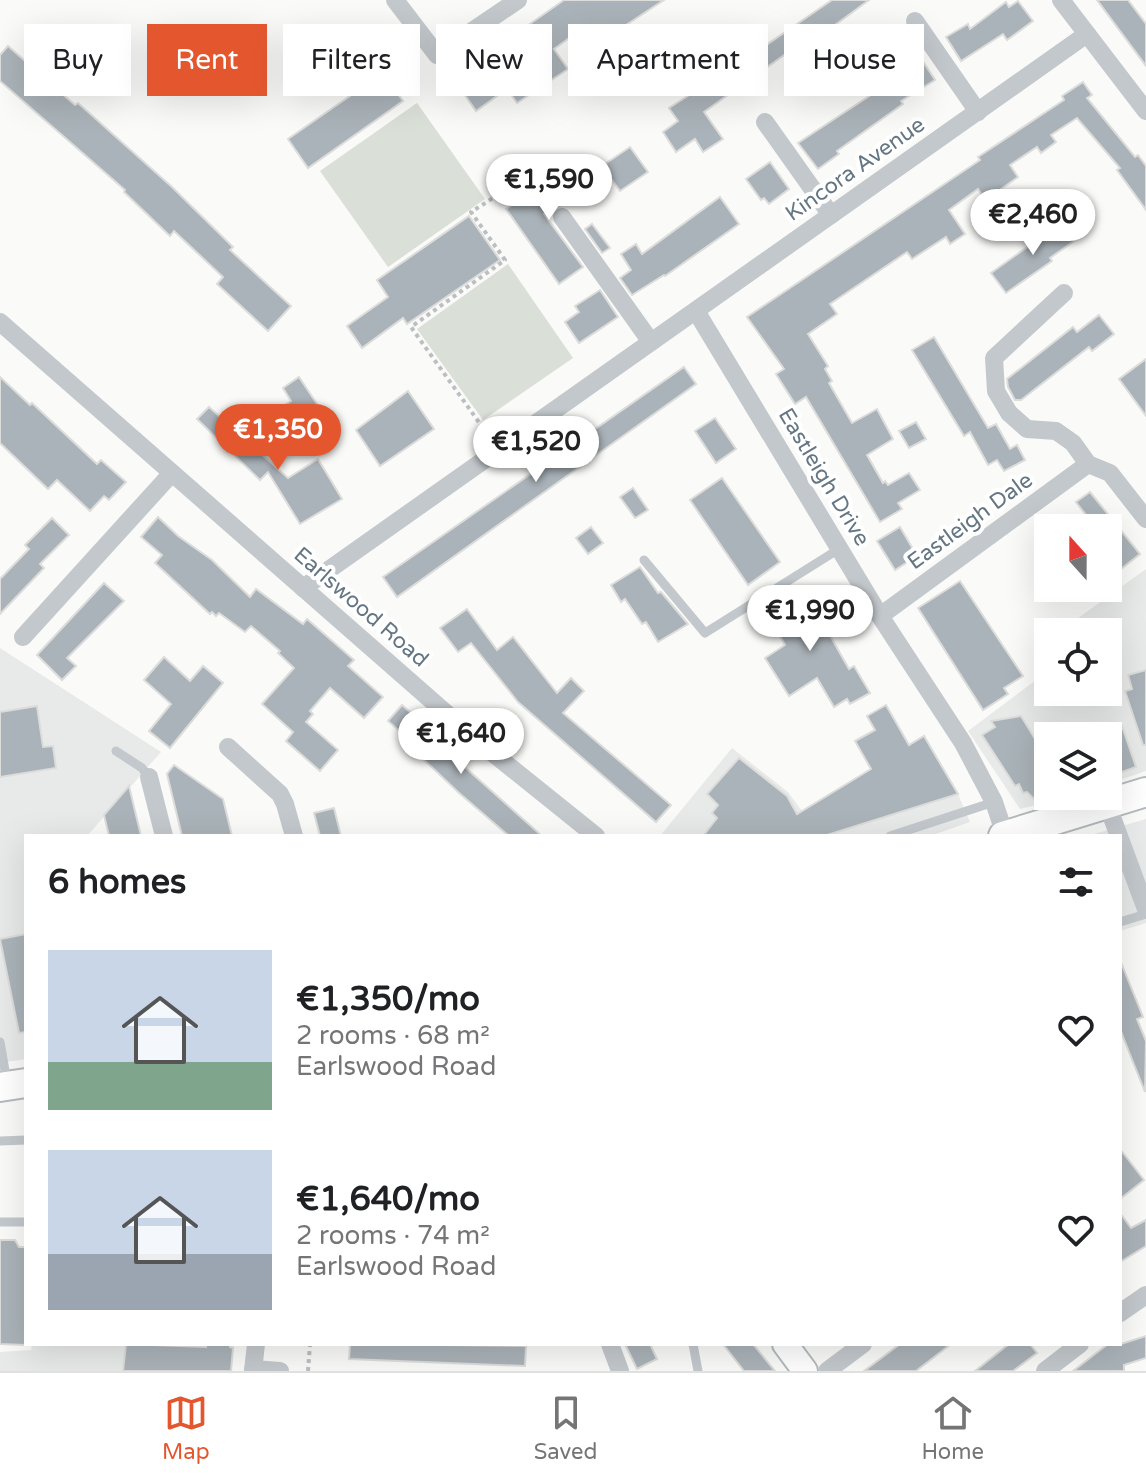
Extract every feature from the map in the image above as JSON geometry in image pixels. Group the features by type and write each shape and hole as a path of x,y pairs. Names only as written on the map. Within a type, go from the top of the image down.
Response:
{"main road":[{"path":"1122,799 1146,792"},
{"path":"1010,834 1088,810"}],"street":[{"path":"395,0 437,55 518,0"},
{"path":"1061,0 1146,111"},
{"path":"915,21 978,112"},
{"name":"Kincora Avenue","path":"303,588 1087,34"},
{"path":"765,122 831,215"},
{"path":"562,217 651,342"},
{"path":"1064,293 994,358 996,391 1009,413 1027,429 1056,431 1073,443 1088,464 1110,473 1146,519"},
{"name":"Eastleigh Drive","path":"696,311 880,616 963,743 994,802 1003,834"},
{"name":"Earlswood Road","path":"0,348 6,328 479,742 594,834"},
{"name":"Eastleigh Dale","path":"880,616 1088,464"},
{"path":"23,637 172,473"},
{"path":"228,747 280,794 294,834"},
{"path":"149,777 163,834"},
{"path":"1109,810 1119,834"},
{"path":"1122,843 1146,912"},
{"path":"1122,1312 1146,1295"},
{"path":"256,1346 253,1370 280,1371"},
{"path":"611,1346 620,1371"},
{"path":"786,1346 805,1371"},
{"path":"827,1371 860,1346"},
{"path":"1045,1371 1058,1350"}],"lane":[{"path":"644,560 705,633 839,549"},
{"path":"116,751 142,768 149,777"},
{"path":"896,834 994,802"},
{"path":"1122,921 1146,912"},
{"path":"0,1042 11,1085"},
{"path":"0,1141 24,1140"},
{"path":"0,1222 24,1222"},
{"path":"693,1346 698,1371"}],"path":[{"path":"493,198 471,212 505,260 411,327 499,450"},
{"path":"308,1371 310,1346"}],"shaded area":[{"path":"417,103 485,199 388,267 320,171"},
{"path":"508,264 573,358 483,420 417,329"},
{"path":"1146,569 1146,771 1122,779 1122,722 1034,722 1034,806 1020,809 968,731 1034,682 1034,706 1122,706 1122,618 1078,618 1100,602 1122,602 1122,586"},
{"path":"0,648 161,752 89,834 24,834 24,1059 0,1063"},
{"path":"924,736 958,794 970,822 936,834 662,834 732,748 788,792 802,811"},
{"path":"1146,819 1146,923 1122,930 1122,834 1094,834"},
{"path":"32,1346 234,1346 231,1371 0,1371 0,1352 31,1350"}],"building":[{"path":"564,0 664,0 628,24 568,24 568,39 554,49 568,69 552,80 552,24 530,24"},
{"path":"832,0 869,0 836,24 797,24"},
{"path":"1097,0 1128,0 1146,24 1146,66"},
{"path":"1018,1 1033,21 1007,40 1003,34 961,61 946,37 968,24 970,29 1006,2 1009,7"},
{"path":"784,33 784,55 768,67 768,44"},
{"path":"8,46 24,60 24,96 65,96 75,105 78,103 172,187 233,247 230,250 291,306 268,331 217,284 223,277 174,231 170,236 125,190 0,81 0,55"},
{"path":"924,63 935,80 924,87"},
{"path":"1083,82 1092,95 1087,98 1135,157 1138,155 1146,166 1146,210 1117,170 1120,168 1077,118 1051,135 1056,142 1041,153 1037,147 1010,165 1018,177 1001,189 1015,210 999,221 978,189 949,210 965,234 950,244 946,237 912,259 907,252 830,304 837,314 808,334 828,366 825,369 832,381 829,383 852,423 877,409 893,439 867,455 883,483 885,481 888,485 909,473 920,490 898,503 902,509 880,522 806,397 795,404 776,374 784,369 747,317 980,160 978,157 1064,100 1062,96"},
{"path":"350,96 399,96 403,101 308,168 288,139"},
{"path":"466,96 497,96 476,111"},
{"path":"512,96 528,96 517,103"},
{"path":"688,96 727,96 704,112 723,139 703,152 695,139 676,152 663,132 678,121 669,108"},
{"path":"869,96 909,96 901,101 903,104 837,151 839,154 818,169 798,143"},
{"path":"630,147 648,172 620,191 602,166"},
{"path":"770,162 789,189 769,204 764,198 761,200 746,179"},
{"path":"571,163 585,182 544,214 583,267 559,284 506,209"},
{"path":"720,197 739,224 665,276 632,295 620,278 631,270 621,254 636,244 642,254"},
{"path":"469,216 500,260 407,324 403,318 362,348 347,326 388,297 377,280"},
{"path":"1059,220 1074,241 1050,258 1052,261 1006,293 991,273"},
{"path":"592,224 610,248 602,253 585,229"},
{"path":"600,290 618,317 579,343 565,322 579,312 575,306"},
{"path":"1099,315 1114,334 1092,351 1089,347 1021,400 1015,400 1007,379 1073,327 1077,332"},
{"path":"934,337 988,428 996,424 1010,449 1017,445 1025,460 1004,471 997,460 988,465 970,432 964,436 912,350"},
{"path":"1146,359 1146,416 1119,379"},
{"path":"684,367 696,384 397,597 383,577"},
{"path":"0,377 97,464 101,460 126,482 109,500 104,496 90,511 57,480 48,489 0,443"},
{"path":"299,377 317,404 288,423 279,409 291,401 283,388"},
{"path":"408,391 434,429 380,466 356,430"},
{"path":"209,407 288,478 318,459 342,499 300,524 268,472 260,480 197,419"},
{"path":"715,418 736,449 716,463 695,431"},
{"path":"916,422 926,439 909,448 899,431"},
{"path":"722,478 780,562 748,585 690,500"},
{"path":"633,488 648,510 635,518 620,497"},
{"path":"1090,492 1108,514 1085,514 1076,502"},
{"path":"158,517 178,536 212,560 250,597 256,589 303,624 307,619 354,660 348,666 383,697 364,718 330,688 310,711 313,714 306,722 338,750 320,771 286,741 293,732 262,704 294,668 251,626 245,632 219,613 216,616 212,612 210,614 155,563 162,555 141,537"},
{"path":"52,518 69,535 40,564 44,568 0,614 0,579 29,549 25,545"},
{"path":"591,527 603,543 588,554 576,538"},
{"path":"900,527 917,556 895,570 877,541"},
{"path":"1122,532 1140,554 1122,568"},
{"path":"640,567 658,593 661,592 688,624 658,642 646,622 642,624 625,599 621,602 611,585"},
{"path":"960,581 1023,676 1004,688 1008,694 983,710 918,608"},
{"path":"104,583 124,601 67,658 76,666 62,680 37,655"},
{"path":"803,588 849,669 854,666 870,693 850,704 847,699 834,707 817,678 789,696 765,658 785,645 765,610"},
{"path":"467,609 497,650 513,637 557,693 571,678 584,691 563,713 671,805 656,822 518,702 471,643 458,652 440,628"},
{"path":"164,657 190,681 203,666 223,683 170,748 149,731 171,704 144,680"},
{"path":"1146,670 1146,745 1143,745 1125,691 1132,689 1128,675"},
{"path":"402,705 432,731 429,735 540,834 507,834 421,757 425,753 388,721"},
{"path":"886,705 909,745 924,736 958,794 830,834 705,834 717,818 712,813 718,805 707,794 739,758 787,796 797,814 871,769 855,741 875,730 867,716"},
{"path":"37,706 43,747 53,746 56,768 0,777 0,712"},
{"path":"1021,716 1034,737 1034,799 1027,792 1023,793 1019,784 1015,786 982,735 995,727 991,721"},
{"path":"1122,726 1136,767 1122,772"},
{"path":"174,765 223,799 232,834 182,834 167,774"},
{"path":"129,786 141,834 109,834 104,815"},
{"path":"334,808 340,834 319,834 314,813"},
{"path":"24,934 24,1032 19,1033 0,939"},
{"path":"1122,965 1143,1017 1137,1019 1146,1041 1145,1092 1122,1034"},
{"path":"1122,1152 1144,1180 1122,1197"},
{"path":"1122,1216 1131,1228 1146,1220 1146,1246 1122,1261"},
{"path":"0,1240 15,1240 19,1247 24,1247 24,1345 0,1344"},
{"path":"1146,1336 1146,1358 1124,1365 1124,1371 1073,1371 1105,1346"},
{"path":"126,1346 233,1348 231,1371 123,1371"},
{"path":"350,1346 526,1346 525,1366 349,1359"},
{"path":"626,1346 651,1346 657,1359 637,1369"},
{"path":"725,1346 755,1346 775,1371 744,1371"},
{"path":"897,1346 948,1346 916,1371 864,1371"},
{"path":"1006,1346 1032,1346 1037,1353 1013,1371 975,1371"}]}
